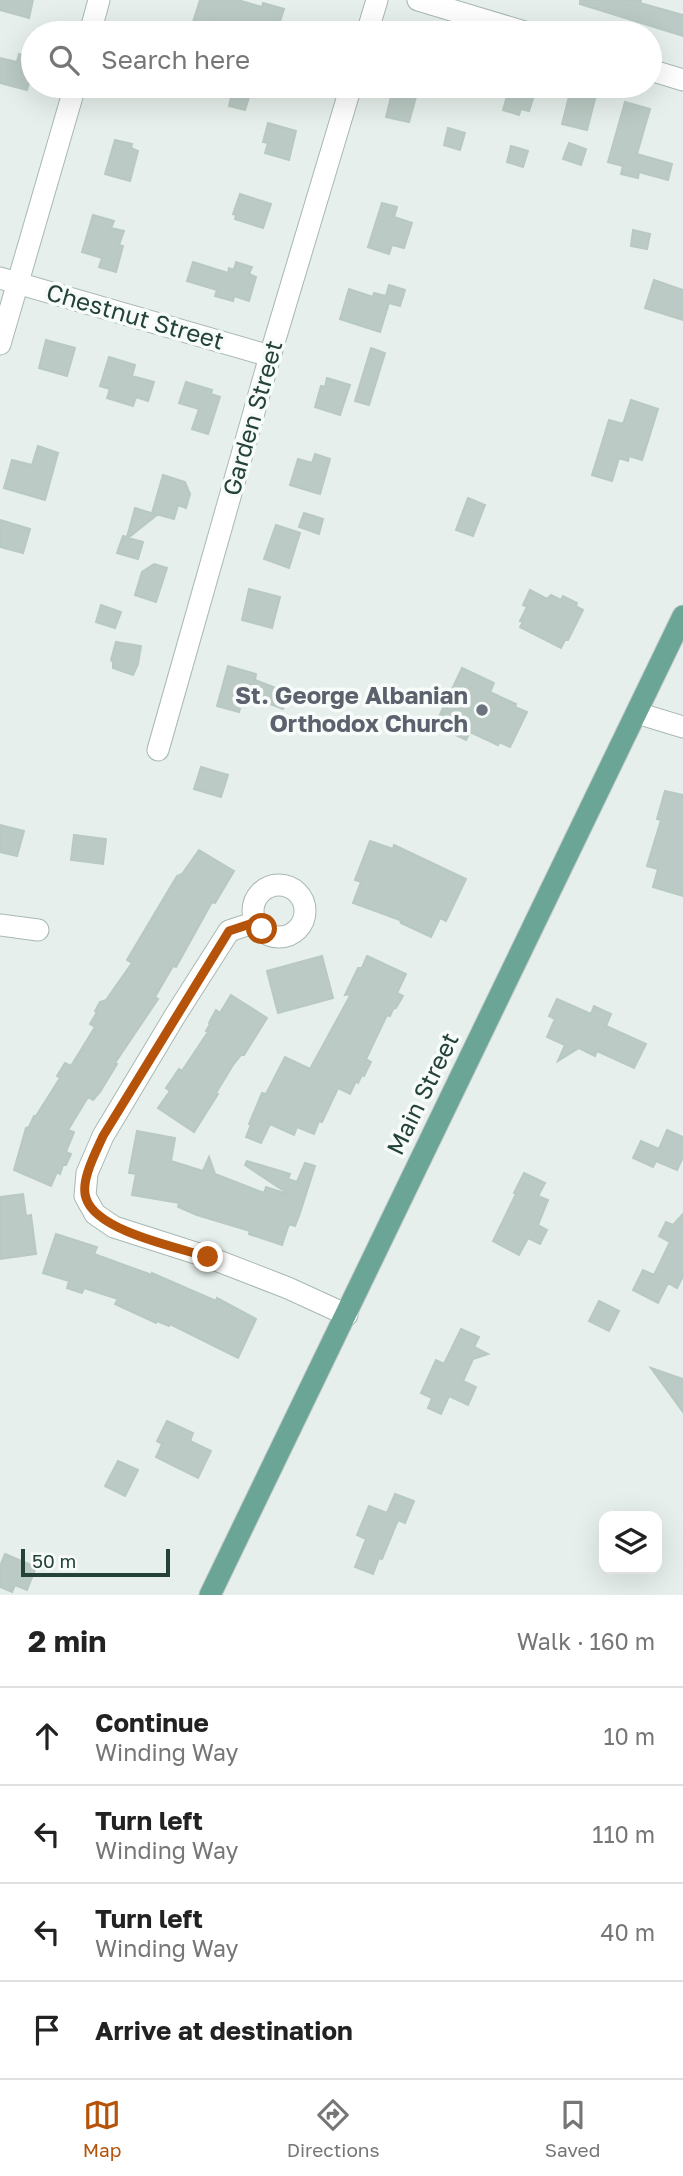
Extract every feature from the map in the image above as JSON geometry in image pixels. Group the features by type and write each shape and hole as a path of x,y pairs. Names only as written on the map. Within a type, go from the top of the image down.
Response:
{"main road":[{"name":"Main Street","path":"210,1595 683,616"}],"street":[{"path":"93,21 99,0"},
{"path":"371,21 377,0"},
{"path":"418,0 488,21"},
{"path":"662,74 683,80"},
{"path":"0,344 9,281 71,98"},
{"name":"Garden Street","path":"158,750 270,356 347,98"},
{"name":"Chestnut Street","path":"9,281 270,356"},
{"path":"637,712 683,727"},
{"path":"256,922 229,931 180,1008 103,1136 88,1173 85,1196 95,1214 114,1227 208,1257 288,1288 346,1315"},
{"path":"0,925 38,930"}],"building":[{"path":"0,0 33,0 29,18 0,10"},
{"path":"200,0 238,0 262,7 263,3 284,9 280,21 193,21"},
{"path":"580,0 641,0 640,3 683,15 683,36 662,29 662,21 635,21 580,4"},
{"path":"21,54 21,88 0,83 0,58 17,62"},
{"path":"231,98 249,98 245,110 229,106"},
{"path":"391,98 416,98 409,122 386,117"},
{"path":"506,98 533,98 529,111 521,109 519,115 503,110"},
{"path":"569,98 595,98 587,130 562,124"},
{"path":"625,102 650,109 637,154 672,164 668,180 639,172 638,178 621,174 623,166 608,162"},
{"path":"268,123 296,131 289,160 265,153 268,143 263,142"},
{"path":"448,128 465,133 460,150 444,145"},
{"path":"115,140 132,144 131,148 138,151 130,181 105,174"},
{"path":"569,143 586,149 581,165 563,159"},
{"path":"511,146 528,151 523,167 507,162"},
{"path":"240,194 271,204 263,228 235,219 236,215 233,214"},
{"path":"382,203 397,207 394,217 412,223 404,248 392,245 389,254 368,247"},
{"path":"93,215 114,221 111,228 124,231 119,245 123,246 116,272 99,267 102,258 82,252"},
{"path":"633,230 650,234 647,249 631,246"},
{"path":"193,262 228,273 229,268 234,270 236,262 252,267 249,274 256,277 249,301 234,296 233,301 215,296 217,290 187,281"},
{"path":"654,280 683,290 683,320 645,308"},
{"path":"389,285 405,290 400,306 389,303 380,332 340,319 349,289 373,297 374,293 386,296"},
{"path":"46,340 75,348 67,376 39,368"},
{"path":"371,348 385,353 369,405 355,401"},
{"path":"109,357 135,365 132,376 154,382 148,401 136,397 133,406 107,398 110,389 100,386"},
{"path":"327,378 350,385 340,415 315,407 321,386 325,387"},
{"path":"186,382 212,390 211,394 220,397 208,434 192,429 199,409 179,403"},
{"path":"631,400 658,409 642,460 629,456 628,461 619,458 612,481 592,475 609,420 623,424"},
{"path":"38,446 58,453 45,500 4,488 12,460 32,465"},
{"path":"315,454 330,459 320,494 290,485 298,459 312,463"},
{"path":"163,475 185,482 190,494 186,508 178,505 174,519 152,513"},
{"path":"468,498 485,505 473,536 456,530"},
{"path":"135,508 157,515 128,538 143,542 138,559 117,553 123,536 127,537"},
{"path":"304,513 323,519 319,534 299,527"},
{"path":"0,520 30,529 23,553 0,547"},
{"path":"276,525 300,533 289,568 264,559"},
{"path":"154,564 167,568 156,602 135,595 142,572"},
{"path":"249,589 280,597 272,628 242,620"},
{"path":"530,590 547,599 551,595 561,600 563,596 577,603 576,606 583,610 561,648 520,627 527,607 523,605"},
{"path":"101,605 121,612 115,628 96,622"},
{"path":"116,642 141,646 133,675 113,668 111,660"},
{"path":"228,666 256,674 255,680 289,693 283,709 250,696 245,707 241,706 239,712 217,706"},
{"name":"St. George Albanian Orthodox Church","path":"462,668 494,683 490,692 527,712 510,747 499,742 498,745 470,732 466,740 435,725"},
{"path":"201,767 228,775 221,797 194,789"},
{"path":"665,791 683,795 683,896 653,887 658,869 647,866 661,820 657,819"},
{"path":"0,825 24,831 17,856 0,852"},
{"path":"74,835 106,839 103,864 71,860"},
{"path":"370,841 393,849 394,845 466,879 446,921 440,918 431,937 401,923 400,920 353,903 361,882 355,880"},
{"path":"199,850 234,871 215,903 212,902 176,967 173,966 155,997 158,999 115,1063 117,1064 100,1092 93,1100 88,1097 68,1130 74,1132 66,1152 71,1154 66,1165 63,1165 60,1174 57,1172 51,1186 14,1170 26,1128 60,1078 57,1076 65,1063 71,1066 95,1027 90,1024 100,1002 106,1000 132,963 127,960 177,876 182,874"},
{"path":"322,956 333,998 278,1013 267,971"},
{"path":"367,956 406,974 397,993 403,996 390,1016 387,1015 366,1059 371,1062 364,1076 362,1075 358,1083 356,1081 350,1094 338,1088 314,1134 297,1127 294,1135 270,1124 261,1143 246,1137 262,1093 266,1094 285,1057 310,1069 351,994 345,995"},
{"path":"231,995 267,1018 244,1055 233,1065 194,1132 158,1108 170,1091 166,1088 179,1069 182,1071 208,1032 206,1031 216,1010 220,1013"},
{"path":"557,999 591,1014 594,1006 611,1014 606,1026 646,1044 634,1068 597,1051 595,1056 579,1048 558,1061 565,1045 547,1037 555,1019 549,1016"},
{"path":"667,1130 683,1137 683,1157 677,1170 656,1161 653,1167 633,1158 641,1141 659,1149"},
{"path":"137,1131 175,1138 171,1161 203,1171 209,1157 215,1174 264,1193 266,1187 290,1195 245,1165 247,1161 290,1174 288,1179 297,1182 305,1163 315,1166 295,1226 289,1224 282,1245 249,1234 250,1231 197,1215 178,1207 179,1203 132,1195 136,1174 129,1173"},
{"path":"524,1173 545,1183 538,1196 548,1200 538,1225 547,1230 540,1244 528,1238 519,1255 493,1241"},
{"path":"23,1194 26,1216 31,1215 36,1254 0,1259 0,1197"},
{"path":"683,1214 683,1276 677,1288 668,1283 658,1303 633,1290 643,1270 654,1275 670,1242 659,1236 666,1222 673,1225"},
{"path":"56,1234 97,1247 94,1254 152,1273 216,1301 217,1298 256,1319 238,1358 170,1324 156,1323 115,1304 118,1299 84,1288 82,1293 67,1288 69,1281 43,1273"},
{"path":"599,1301 619,1311 609,1331 589,1321"},
{"path":"461,1329 479,1337 474,1347 488,1354 473,1359 463,1381 476,1387 468,1405 449,1396 441,1414 428,1408 432,1398 421,1393 436,1360 444,1364"},
{"path":"651,1368 683,1379 683,1412"},
{"path":"167,1421 193,1433 190,1441 211,1451 198,1478 156,1457 162,1444 157,1441"},
{"path":"118,1461 138,1470 125,1496 105,1486"},
{"path":"395,1494 414,1501 405,1523 398,1520 373,1574 355,1567 366,1539 357,1535 369,1506 387,1513"},
{"path":"5,1554 36,1567 27,1590 15,1585 12,1592 0,1587 0,1566"}],"place":[{"name":"St. George Albanian Orthodox Church","path":"482,710"}],"route":[{"path":"208,1257 114,1227 95,1214 85,1196 88,1173 103,1136 229,931 256,922 262,929"}]}
